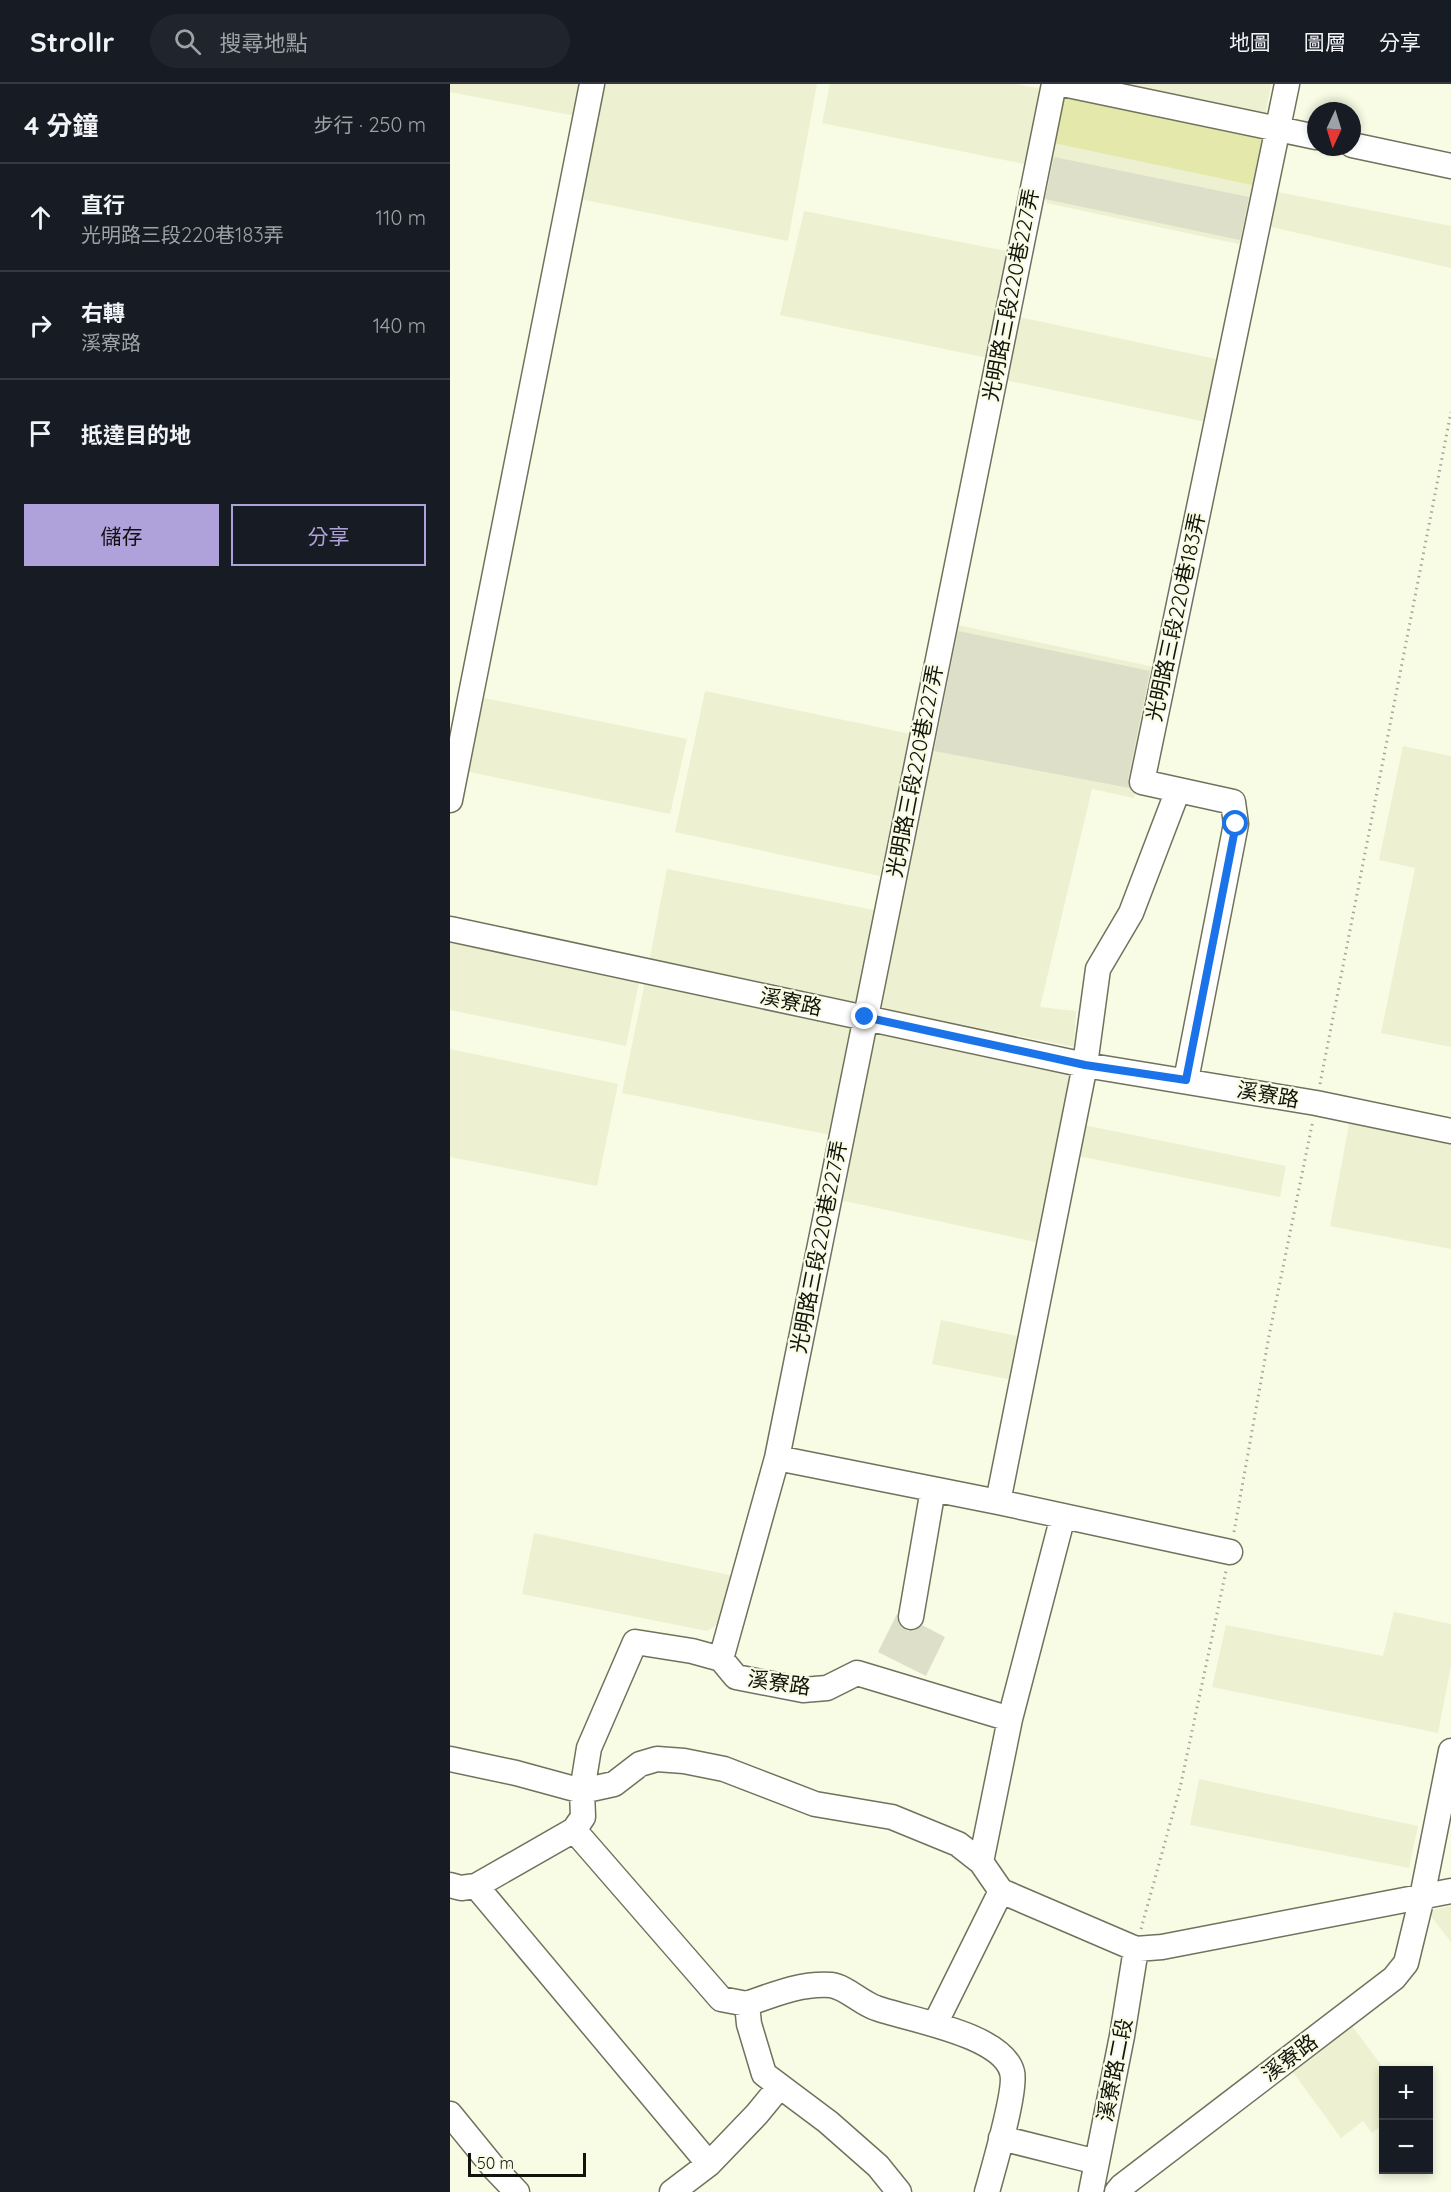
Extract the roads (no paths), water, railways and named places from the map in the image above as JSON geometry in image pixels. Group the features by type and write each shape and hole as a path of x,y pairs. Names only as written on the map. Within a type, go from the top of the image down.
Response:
{"street":[{"path":"450,801 592,84"},
{"name":"光明路三段220巷227弄","path":"721,1659 777,1458 1054,84"},
{"path":"1063,84 1307,135"},
{"name":"光明路三段220巷183弄","path":"1186,1080 1236,824 1233,802 1142,782 1287,84"},
{"path":"1361,147 1451,166"},
{"path":"998,1502 1085,1065 1098,969 1131,913 1178,790"},
{"name":"溪寮路","path":"450,929 1085,1065 1316,1103 1451,1131"},
{"path":"777,1458 998,1502 1230,1552"},
{"path":"911,1617 933,1489"},
{"path":"981,1862 1010,1719 1063,1516"},
{"name":"溪寮路","path":"574,1830 584,1816 582,1791 590,1748 635,1642 692,1651 721,1659 736,1677 782,1687 803,1690 827,1688 857,1673 1010,1719"},
{"name":"溪寮路","path":"1117,2192 1394,1978 1406,1963 1422,1897 1451,1751"},
{"path":"450,1759 504,1770 582,1791 614,1784 640,1764 657,1759 684,1761 724,1769 815,1804 892,1817 958,1844 981,1862 1001,1891 1136,1948 1162,1947 1451,1891"},
{"path":"709,2164 459,1890 574,1830 721,1999 747,2004 795,1987 834,1985 874,2008 935,2024 995,2049 1008,2061 1013,2074 1012,2092 987,2192"},
{"path":"935,2024 1001,1891"},
{"name":"溪寮路二段","path":"1091,2192 1122,2036 1136,1948"},
{"path":"747,2004 749,2024 764,2074 828,2121 878,2166 899,2192"},
{"path":"672,2192 709,2164 780,2086"},
{"path":"450,2115 517,2192"},
{"path":"1001,2138 1097,2162"}]}
